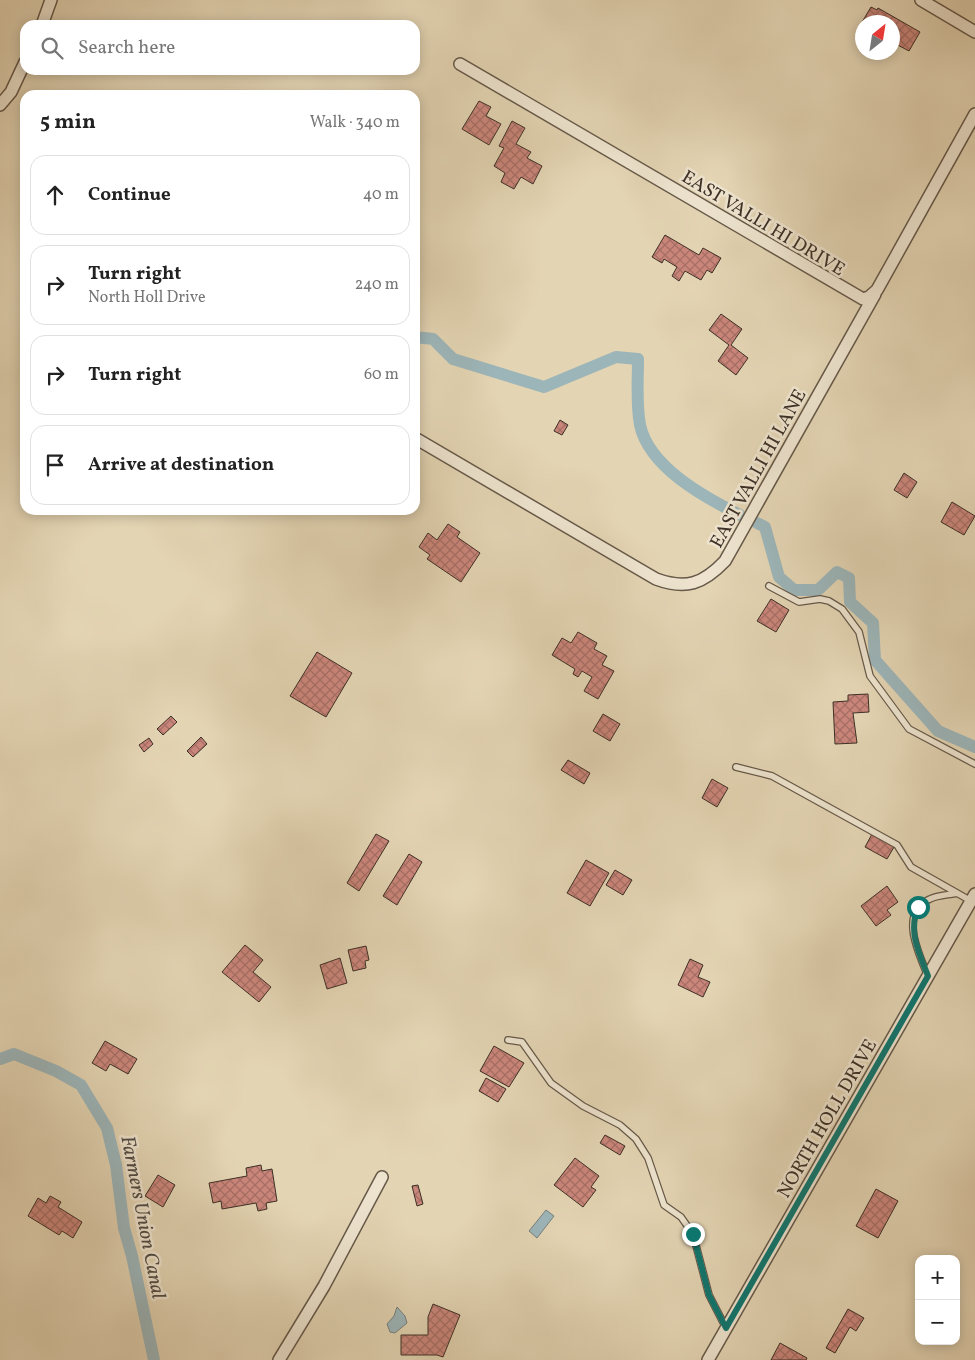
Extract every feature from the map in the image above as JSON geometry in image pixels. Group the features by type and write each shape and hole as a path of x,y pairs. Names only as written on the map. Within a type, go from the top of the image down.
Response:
{"street":[{"path":"44,20 51,0"},
{"path":"921,0 975,32"},
{"name":"EAST VALLI HI DRIVE","path":"460,64 858,298 869,297 876,290"},
{"path":"0,105 11,92 20,73"},
{"path":"876,290 975,114"},
{"name":"EAST VALLI HI LANE","path":"420,441 656,579 670,584 687,585 709,577 725,561 876,290"},
{"name":"NORTH HOLL DRIVE","path":"708,1360 973,897"},
{"path":"279,1360 324,1286 382,1177"}],"lane":[{"path":"769,586 799,602 820,599 829,601 842,609 859,632 870,676 909,729 975,764"},
{"path":"736,766 772,776 897,845 911,867 958,893 973,897"},
{"path":"928,976 914,935 913,920 918,907 930,899 958,893"},
{"path":"508,1040 522,1042 551,1083 583,1106 620,1126 636,1139 648,1158 664,1205 681,1217 693,1234 709,1295 726,1328"}],"water":[{"path":"546,1210 554,1216 537,1238 529,1231"},
{"path":"397,1307 405,1316 407,1323 395,1333 390,1332 387,1324 394,1316"}],"building":[{"path":"871,7 877,10 878,8 890,15 866,15"},
{"path":"900,21 920,32 909,51 900,46"},
{"path":"479,101 491,107 486,116 501,124 489,145 462,129"},
{"path":"512,121 525,128 516,144 531,152 527,158 542,166 533,184 521,177 514,189 501,182 505,173 494,166 504,148 499,146"},
{"path":"665,235 699,255 703,248 721,258 712,273 707,270 701,280 685,271 679,281 672,276 677,267 664,259 662,263 652,257"},
{"path":"721,314 742,329 731,345 748,358 736,375 718,361 729,345 709,330"},
{"path":"560,420 568,425 562,435 554,431"},
{"path":"904,473 917,482 907,498 894,490"},
{"path":"952,502 975,516 964,535 941,522"},
{"path":"448,524 460,532 457,537 480,553 461,582 427,559 430,555 419,547 428,533 437,540"},
{"path":"771,599 789,610 776,632 757,621"},
{"path":"578,632 597,643 594,649 607,656 602,665 614,671 598,699 584,691 592,677 582,671 578,677 573,674 575,669 552,655 562,638 571,643"},
{"path":"317,652 352,673 326,717 290,696"},
{"path":"868,694 869,712 853,713 857,743 835,744 833,702 848,701 848,695"},
{"path":"603,714 620,724 610,741 593,731"},
{"path":"171,716 177,722 163,735 157,729"},
{"path":"201,737 207,744 193,757 187,751"},
{"path":"149,738 153,744 144,752 139,745"},
{"path":"568,760 590,773 584,784 561,770"},
{"path":"712,779 728,788 717,807 702,798"},
{"path":"376,834 389,841 359,891 347,883"},
{"path":"872,834 894,847 887,859 865,847"},
{"path":"409,854 422,862 397,905 383,896"},
{"path":"586,860 609,873 590,906 567,893"},
{"path":"615,870 632,880 623,895 606,885"},
{"path":"887,886 898,902 887,910 891,915 876,926 861,906"},
{"path":"245,945 263,960 253,972 271,987 259,1002 222,972"},
{"path":"366,946 369,960 365,961 366,968 353,971 348,950"},
{"path":"340,958 347,983 327,989 320,965"},
{"path":"690,959 703,965 698,977 710,982 703,997 678,985"},
{"path":"105,1041 137,1059 128,1074 110,1064 106,1071 92,1063"},
{"path":"494,1046 524,1063 509,1087 480,1071"},
{"path":"486,1078 506,1089 498,1102 479,1091"},
{"path":"605,1135 625,1146 620,1155 600,1143"},
{"path":"575,1158 599,1176 591,1187 596,1190 583,1207 554,1185"},
{"path":"261,1165 262,1171 272,1169 277,1201 266,1203 267,1209 258,1211 256,1203 222,1209 221,1201 213,1203 209,1183 247,1176 246,1168"},
{"path":"158,1175 175,1185 163,1207 145,1196"},
{"path":"418,1185 423,1204 417,1206 412,1186"},
{"path":"876,1189 898,1201 878,1238 856,1226"},
{"path":"50,1196 61,1202 58,1207 82,1222 73,1238 62,1231 59,1235 28,1216 38,1198 46,1203"},
{"path":"433,1304 460,1315 443,1357 437,1355 401,1355 401,1335 428,1335 428,1317"},
{"path":"848,1309 864,1318 856,1331 850,1327 835,1353 826,1348"},
{"path":"780,1343 807,1358 806,1360 771,1360"}],"waterway":[{"path":"420,338 433,339 453,359 544,387 616,357 638,359 640,425 645,440 654,454 666,467 695,490 740,515"},
{"path":"757,523 765,527 779,577 794,590 818,590 837,572 849,578 850,602 873,623 875,660 938,731 975,747"},
{"name":"Farmers Union Canal","path":"0,1059 14,1054 56,1071 81,1085 107,1128 116,1165 124,1228 132,1256 154,1360"}],"route":[{"path":"693,1234 709,1295 726,1328 928,976 914,935 913,920 918,907"}]}
